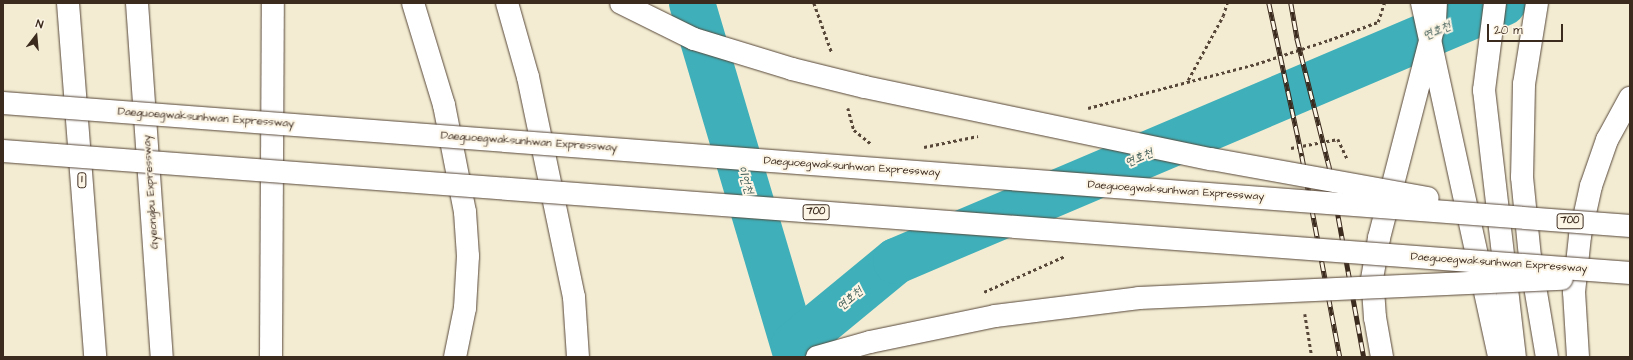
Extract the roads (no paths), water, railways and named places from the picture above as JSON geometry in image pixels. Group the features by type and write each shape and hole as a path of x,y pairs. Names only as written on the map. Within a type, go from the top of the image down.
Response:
{"main road":[{"name":"1","path":"68,3 95,357"},
{"name":"Gyeongbu Expressway","path":"137,3 162,357"},
{"path":"271,357 273,3"},
{"path":"413,3 444,105 465,212 468,256 465,308 455,357"},
{"path":"507,3 528,77 574,297 578,357"},
{"path":"621,3 694,39 792,69 865,87 1210,159 1423,197 1502,212 1511,216"},
{"path":"1495,3 1484,90 1516,357"},
{"path":"1537,3 1524,84 1522,177 1530,257 1547,357"},
{"path":"1382,357 1375,318 1372,280 1379,238 1407,127 1430,7"},
{"path":"1430,7 1450,136 1499,357"},
{"path":"1578,357 1574,292 1580,236 1591,186 1605,146 1630,98"},
{"name":"Daeguoegwaksunhwan Expressway","path":"3,103 1630,226"},
{"name":"Daeguoegwaksunhwan Expressway","path":"3,151 1630,273"},
{"path":"817,357 870,342 995,316 1139,298 1630,276"}],"waterway":[{"name":"이언천","path":"692,3 797,357"},
{"name":"연호천","path":"794,345 896,261 1503,3"}],"railway":[{"path":"1269,3 1302,156 1340,357"},
{"path":"1291,3 1297,38 1329,165 1364,357"}]}
